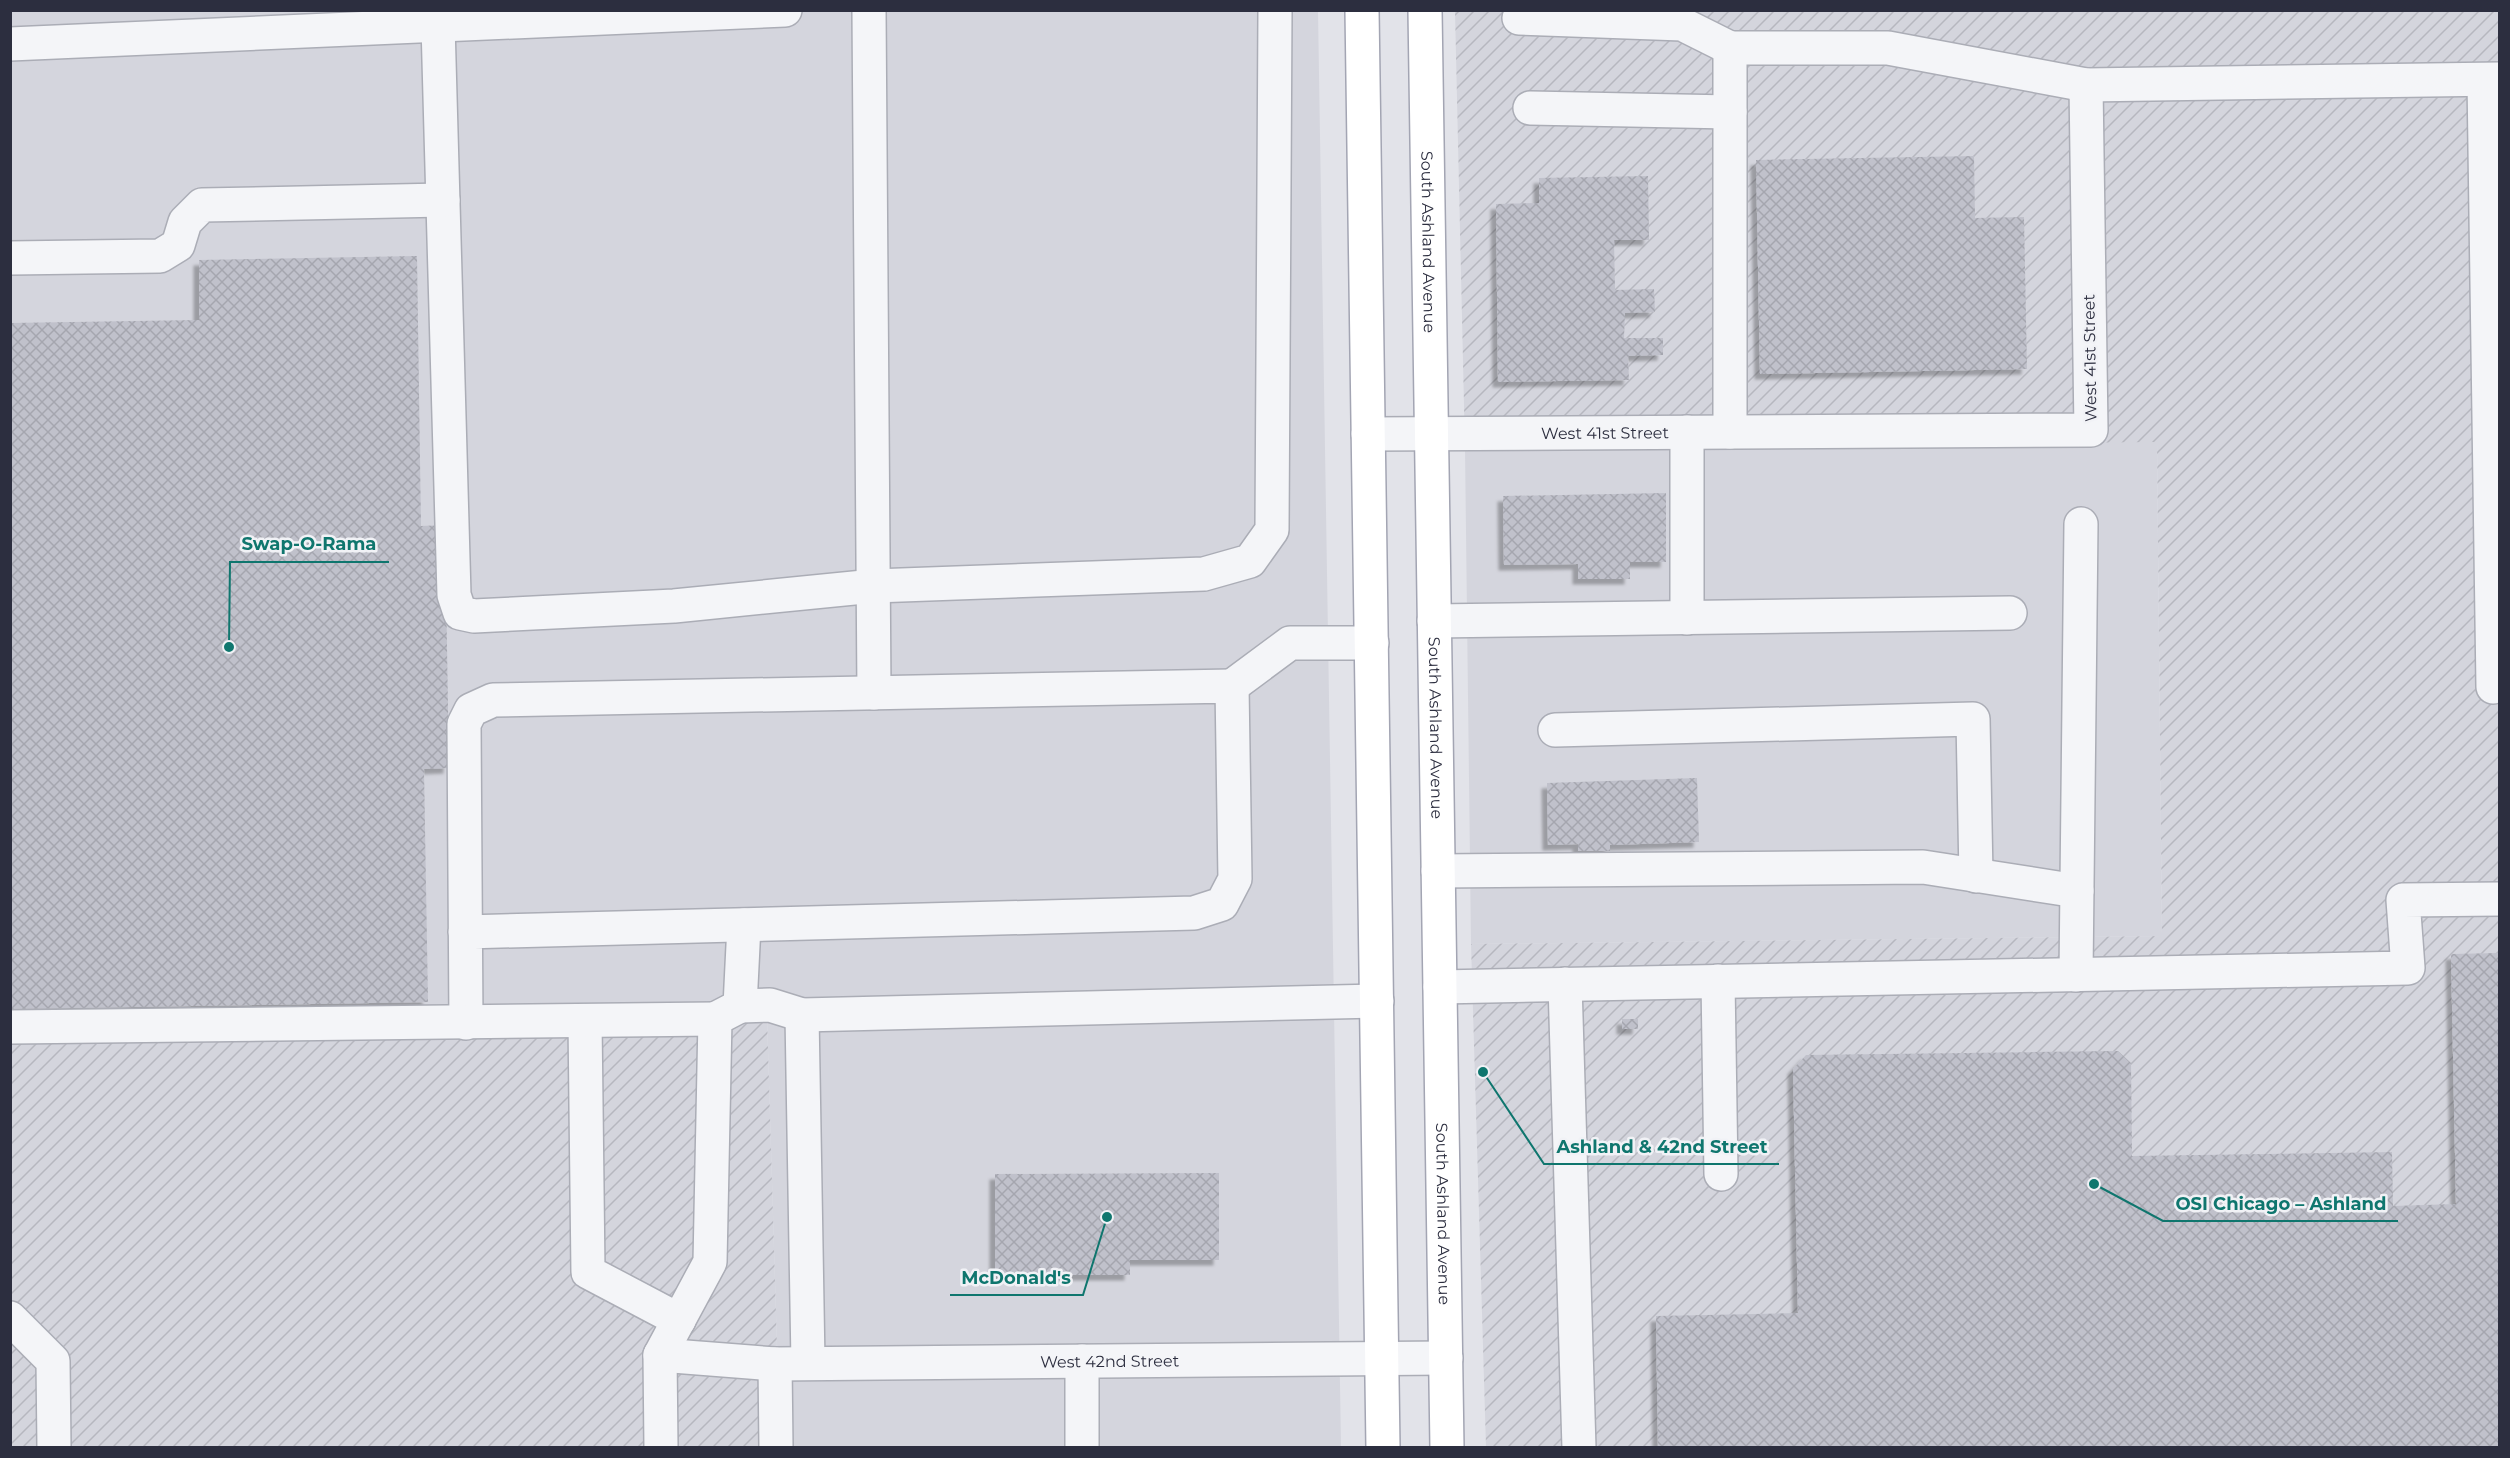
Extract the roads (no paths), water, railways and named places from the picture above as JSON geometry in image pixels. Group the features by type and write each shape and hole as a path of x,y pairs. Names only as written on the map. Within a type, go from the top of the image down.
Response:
{"main road":[{"path":"1362,10 1383,1448"},
{"name":"South Ashland Avenue","path":"1425,10 1447,1448"}],"street":[{"path":"10,44 785,10"},
{"path":"869,10 874,693"},
{"path":"438,25 454,595 460,613 474,616 674,606 874,586 1204,574 1250,561 1272,530 1275,10"},
{"path":"1520,18 1682,24 1730,48 1888,48 2086,85 2492,79 2493,687"},
{"path":"1730,48 1730,432"},
{"name":"West 41st Street","path":"1368,434 2091,430 2086,85"},
{"path":"1530,108 1730,111"},
{"path":"10,258 160,256 178,245 185,222 202,206 443,200"},
{"path":"1687,432 1687,618"},
{"path":"2076,975 2081,524"},
{"path":"1434,621 2010,613"},
{"path":"466,1023 464,724 471,710 493,700 1232,686 1290,643 1372,643"},
{"path":"465,932 1194,913 1222,904 1235,879 1232,686"},
{"path":"1555,730 1972,718 1976,876"},
{"path":"1438,871 1923,867 2077,891"},
{"path":"1440,987 2408,968 2403,900 2499,899"},
{"path":"661,1448 660,1355 710,1262 727,1013 744,925"},
{"path":"1718,981 1721,1174"},
{"path":"1565,984 1579,1448"},
{"path":"10,1027 585,1021 727,1013 770,1005 802,1015 1377,1001"},
{"path":"802,1015 808,1363"},
{"path":"585,1021 588,1272 679,1320"},
{"path":"10,1318 53,1361 54,1448"},
{"name":"West 42nd Street","path":"660,1355 775,1364 1446,1358"},
{"path":"1082,1361 1082,1448"},
{"path":"775,1364 776,1448"}],"place":[{"name":"Swap-O-Rama","path":"229,647"},
{"name":"Ashland & 42nd Street","path":"1483,1072"},
{"name":"OSI Chicago – Ashland","path":"2094,1184"},
{"name":"McDonald's","path":"1107,1217"}]}
